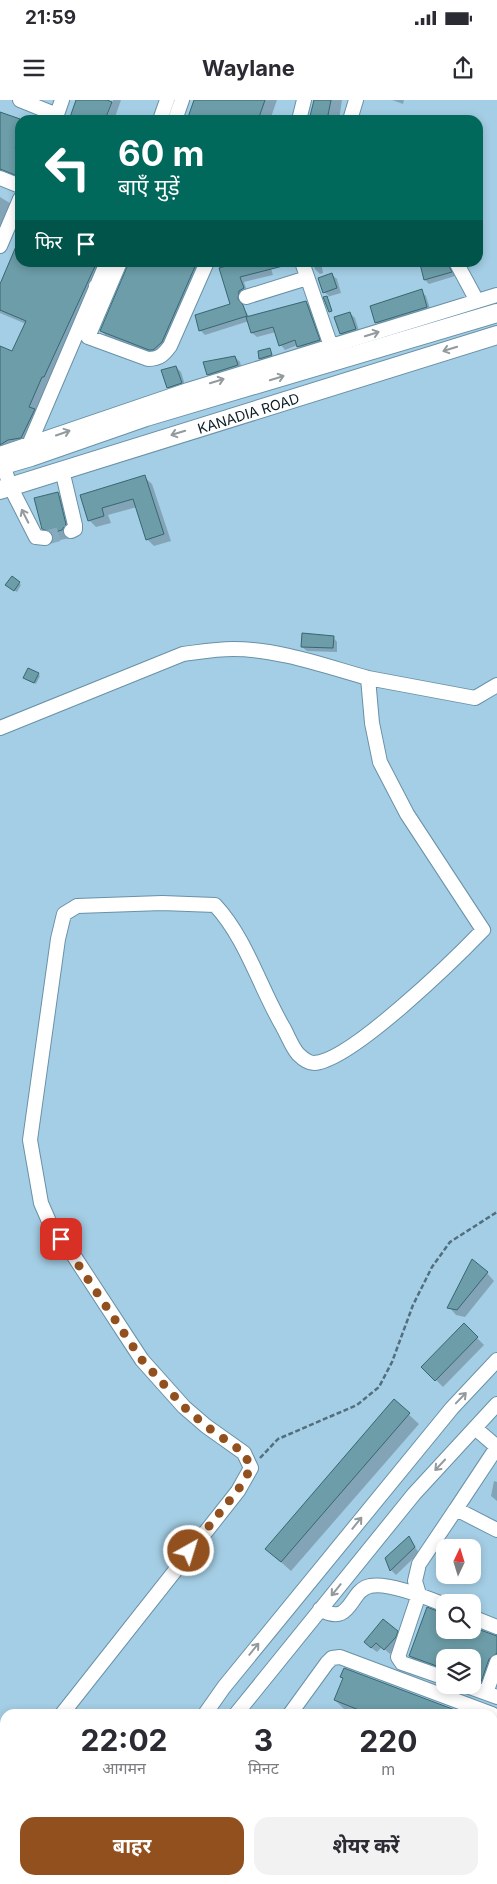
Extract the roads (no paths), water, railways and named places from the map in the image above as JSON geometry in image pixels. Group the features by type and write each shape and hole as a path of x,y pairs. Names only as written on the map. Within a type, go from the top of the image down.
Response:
{"main road":[{"name":"KANADIA ROAD","path":"1,461 146,417 247,380 334,353 497,313"},
{"name":"KANADIA ROAD","path":"5,488 497,335"}],"street":[{"path":"20,100 50,115"},
{"path":"57,115 62,100"},
{"path":"162,115 167,100"},
{"path":"177,115 182,100"},
{"path":"300,115 304,100"},
{"path":"352,115 356,100"},
{"path":"0,178 15,184"},
{"path":"0,246 15,211"},
{"path":"106,267 88,337 148,359 155,359 163,355 170,346 204,267"},
{"path":"30,451 102,288 117,267"},
{"path":"304,267 334,353 497,295"},
{"path":"459,267 477,301"},
{"path":"246,297 307,278"},
{"path":"1,461 5,488 36,537 45,538"},
{"path":"62,470 75,525 75,530 71,531"},
{"path":"0,728 183,654 232,649 259,651 436,693 475,698 497,685"},
{"path":"66,1709 238,1490 251,1468 244,1453 206,1426 184,1407 142,1360 72,1253 50,1226 41,1203 30,1140 58,939 64,914 77,906 162,903 216,904 230,920 270,1005 298,1054 309,1062 316,1063 346,1051 452,963 483,930 407,814 380,762 372,722 368,678"},
{"path":"209,1709 224,1687 452,1408 497,1360"},
{"path":"240,1709 414,1494 497,1404"},
{"path":"436,1675 402,1663 398,1657 419,1594 415,1581 419,1564 497,1447 475,1428"},
{"path":"456,1508 497,1530"},
{"path":"320,1609 327,1613 338,1614 344,1612 363,1590 370,1585 419,1594 436,1601"},
{"path":"481,1621 497,1627"},
{"path":"295,1709 327,1663 332,1658 340,1657 479,1709"},
{"path":"492,1695 497,1662"}],"tunnel":[{"path":"45,538 71,531"}]}
